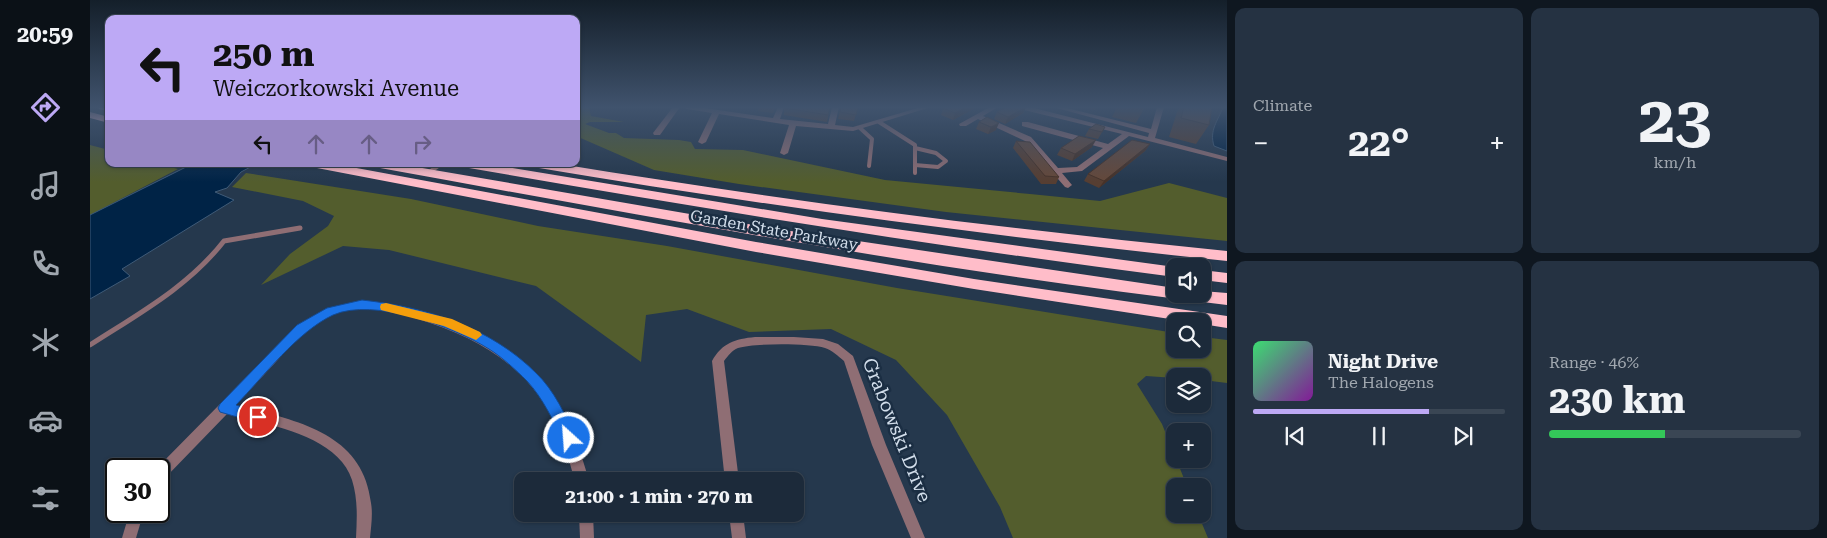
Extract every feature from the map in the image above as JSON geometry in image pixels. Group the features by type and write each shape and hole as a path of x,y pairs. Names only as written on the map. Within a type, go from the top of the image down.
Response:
{"highway":[{"name":"Garden State Parkway","path":"333,167 764,248 1065,298 1227,322"},
{"name":"Garden State Parkway","path":"396,167 646,213 808,240 1166,292"},
{"name":"Garden State Parkway","path":"486,167 783,218 994,249 1166,271"},
{"name":"Garden State Parkway","path":"557,167 711,192 900,219 1227,256"},
{"path":"1211,276 1227,278"},
{"path":"1211,297 1227,299"}],"street":[{"path":"702,142 707,132"},
{"path":"784,153 790,132"},
{"path":"1015,132 1032,142 1068,184"},
{"path":"1054,132 1108,147"},
{"path":"1119,132 1227,159"},
{"path":"1151,140 1153,132"},
{"path":"1057,171 1079,169 1126,134"},
{"path":"170,464 302,329 315,319 331,311 347,306 362,305 386,307 447,322 495,346 532,378 563,424 575,452 580,472"},
{"name":"Grabowski Drive","path":"731,472 718,378 718,361 726,350 738,344 811,341 824,343 838,349 849,359 879,445 908,510 918,538"},
{"path":"225,408 324,438 347,455 360,479 366,514 363,538"},
{"path":"586,522 587,538"},
{"path":"737,522 739,538"},
{"path":"129,538 133,523"}],"lane":[{"path":"864,132 872,139 869,166"},
{"path":"896,132 915,144 915,173"},
{"path":"915,148 933,151 942,155 946,161 938,167 915,165"},
{"path":"428,173 437,167"},
{"path":"90,345 205,266 224,241 300,228"}],"green space":[{"path":"580,132 616,133 624,138 679,140 691,142 695,149 743,150 885,180 1100,201 1169,183 1227,198 1227,241 946,212 739,184 654,170 580,138"},
{"path":"90,145 105,149 105,167 170,167 178,169 90,215"},
{"path":"246,173 411,199 538,226 667,246 897,288 1166,332 1166,358 1211,358 1211,338 1227,340 1227,383 1211,381 1211,368 1166,368 1166,377 1146,376 1137,384 1162,424 1166,434 1166,468 1180,468 1184,478 1166,478 1166,523 1202,523 1208,538 1013,538 1000,507 947,415 896,360 831,329 749,332 687,309 646,315 641,362 536,286 389,250 343,246 261,285 290,254 328,226 334,216 303,201 232,187"}],"water":[{"path":"1213,132 1227,132 1227,151 1214,146"},
{"path":"186,167 250,167 241,172 227,188 215,192 234,200 122,269 130,276 90,299 90,215"}],"building":[{"path":"1079,136 1096,140 1075,154 1061,148"},
{"path":"1132,140 1150,144 1104,181 1088,174"},
{"path":"1016,141 1030,142 1059,177 1045,176"}],"slow traffic":[{"path":"386,307 447,322 476,335"}],"route":[{"path":"258,417 225,408 302,329 315,319 347,306 362,305 386,307 447,322 495,346 532,378 549,400 569,438"}]}
